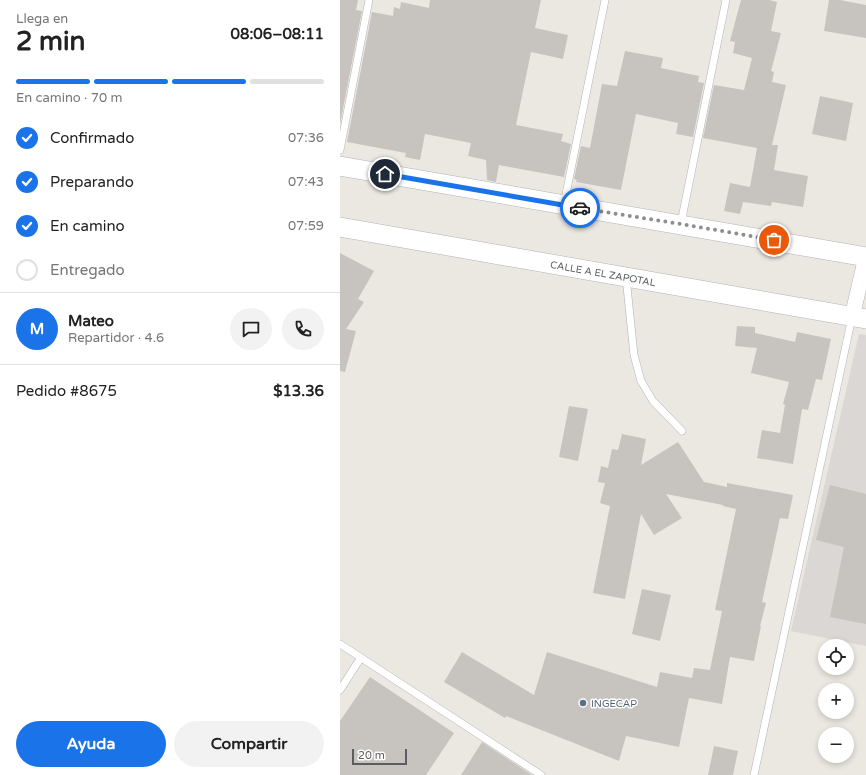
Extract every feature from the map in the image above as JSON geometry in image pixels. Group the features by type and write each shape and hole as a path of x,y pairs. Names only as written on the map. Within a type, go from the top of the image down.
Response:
{"street":[{"path":"340,166 564,206 681,224 866,257 859,318"},
{"name":"CALLE A EL ZAPOTAL","path":"340,227 859,318"}],"lane":[{"path":"340,150 369,0"},
{"path":"564,206 605,0"},
{"path":"681,224 726,0"},
{"path":"626,277 634,355 641,381 653,401 682,431"},
{"path":"754,775 859,318"},
{"path":"340,644 360,659 541,775"},
{"path":"340,690 360,659"}],"shaded area":[{"path":"859,334 866,335 866,646 854,644 854,639 831,639 791,631"}],"building":[{"path":"340,0 358,0 356,10 362,11 340,124"},
{"path":"430,0 541,0 535,28 568,35 563,59 531,52 516,125 563,134 561,141 571,144 564,177 499,165 496,182 487,180 486,160 468,156 471,143 425,134 420,160 405,157 406,153 347,142 372,12 393,16 394,7 400,9 401,2 429,8"},
{"path":"741,0 769,0 777,2 771,31 781,33 771,71 774,72 772,82 786,85 772,145 778,145 774,170 808,176 803,207 772,202 771,206 743,202 740,214 724,211 730,183 750,187 757,148 703,138 714,85 744,90 752,58 733,53 735,42 730,41"},
{"path":"829,0 840,0 866,5 866,38 824,31"},
{"path":"625,51 663,58 661,68 699,76 698,82 704,83 693,137 676,134 678,123 636,114 621,190 576,182 577,180 574,179 581,146 590,148 602,84 617,86"},
{"path":"820,96 853,103 846,141 812,134"},
{"path":"340,253 374,271 358,299 364,302 346,329 356,331 345,372 340,371"},
{"path":"737,326 755,327 755,333 795,342 797,332 831,339 822,380 816,379 808,410 802,409 793,464 757,458 762,430 780,433 785,405 783,404 789,382 751,373 757,348 735,346"},
{"path":"569,406 588,409 578,461 559,457"},
{"path":"622,434 646,439 641,465 678,442 704,482 727,487 727,483 793,495 788,519 780,518 762,602 766,603 760,626 754,661 730,657 722,704 689,698 679,747 626,736 619,761 506,716 505,718 444,682 462,652 534,695 547,652 657,687 660,672 692,678 694,668 710,670 722,611 715,610 736,509 666,494 682,518 654,535 641,514 625,599 593,593 610,506 600,503 605,483 598,482 601,466 608,468 612,449 618,450"},
{"path":"830,485 866,494 866,624 830,617 844,547 816,540"},
{"path":"642,589 671,595 660,641 632,634"},
{"path":"370,677 454,733 426,775 340,775 340,721"},
{"path":"482,742 532,775 461,775"},
{"path":"714,746 738,751 733,775 708,775"}],"way so far":[{"path":"580,208 774,240"}],"place":[{"name":"INGECAP","path":"583,703"}],"route":[{"path":"385,174 580,208"}]}
